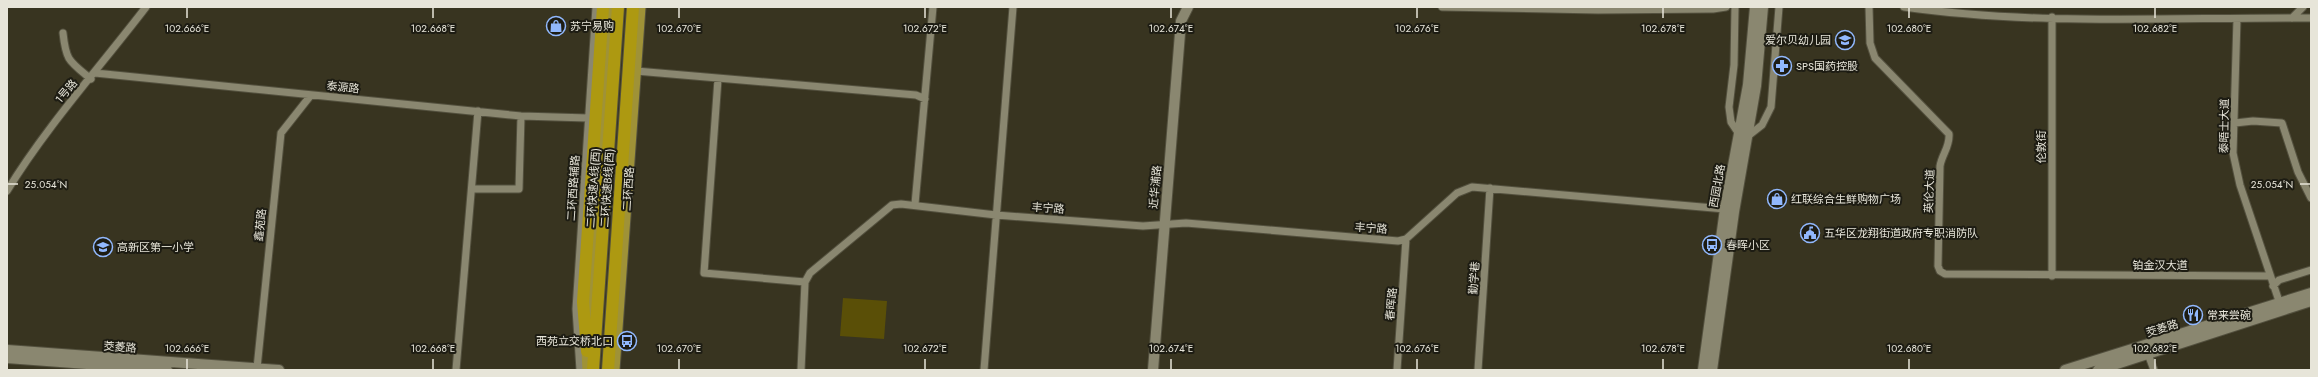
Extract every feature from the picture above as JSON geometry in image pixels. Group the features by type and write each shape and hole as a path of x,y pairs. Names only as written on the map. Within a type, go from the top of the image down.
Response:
{"highway":[{"path":"587,351 583,310 603,7"},
{"name":"二环快速A线(西)","path":"593,370 618,7"},
{"name":"二环快速B线(西)","path":"608,370 633,7"}],"main road":[{"path":"587,370 587,351 611,7"},
{"name":"二环西路","path":"615,370 640,7"}],"street":[{"name":"1号路","path":"7,192 69,104 93,76 146,7"},
{"name":"二环西路辅路","path":"580,370 576,309 596,7"},
{"path":"914,204 933,7"},
{"path":"984,370 1013,7"},
{"name":"近华浦路","path":"1153,370 1181,21 1188,7"},
{"path":"1442,7 1598,10 1713,9 1726,7"},
{"path":"1735,7 1734,65 1729,107 1731,122 1743,135 1762,125 1772,107 1779,7"},
{"name":"西园北路","path":"1748,109 1755,7"},
{"name":"西园北路","path":"1702,370 1725,209 1748,109 1763,7"},
{"name":"英伦大道","path":"1869,7 1870,43 1875,58 1949,134 1950,141 1941,158 1940,166 1938,266 1940,271 1945,274 2052,276"},
{"path":"1904,7 1951,14 2052,17 2237,19 2311,18"},
{"path":"2292,18 2302,7"},
{"name":"伦敦街","path":"2052,17 2052,276"},
{"name":"泰晤士大道","path":"2237,19 2233,153 2240,185 2269,276 2281,307"},
{"path":"63,33 65,53 69,61 93,76"},
{"path":"636,71 916,95 925,99"},
{"name":"泰源路","path":"93,76 311,95 521,116 588,118"},
{"path":"718,79 704,273 805,282 801,370"},
{"name":"鑫苑路","path":"257,368 281,133 311,95"},
{"path":"456,370 478,111"},
{"path":"472,189 519,189 521,116"},
{"path":"2235,123 2282,123 2298,172 2311,198"},
{"name":"西园北路","path":"1712,370 1743,135"},
{"path":"1406,240 1457,194 1472,187 1725,209"},
{"name":"勤学巷","path":"1478,370 1490,188"},
{"name":"丰宁路","path":"805,282 810,273 892,205 914,204 996,215 1143,226 1186,223 1363,239 1406,240"},
{"name":"春晖路","path":"1397,370 1406,240"},
{"path":"2273,286 2279,280 2311,270"},
{"name":"铂金汉大道","path":"2052,276 2269,276"},
{"name":"茭菱路","path":"2098,370 2281,307 2311,293"},
{"name":"茭菱路","path":"2065,370 2281,307 2311,301"},
{"name":"茭菱路","path":"7,350 237,369 257,368 279,370"},
{"path":"2148,354 2154,370"},
{"name":"茭菱路","path":"7,358 167,370"}],"shaded area":[{"path":"843,298 887,301 884,339 840,336"}],"place":[{"name":"苏宁易购","path":"556,26"},
{"name":"爱尔贝幼儿园","path":"1845,40"},
{"name":"SPS国药控股","path":"1782,66"},
{"name":"红联综合生鲜购物广场","path":"1777,199"},
{"name":"五华区龙翔街道政府专职消防队","path":"1810,233"},
{"name":"春晖小区","path":"1712,245"},
{"name":"高新区第一小学","path":"103,247"},
{"name":"常来尝碗","path":"2193,315"},
{"name":"西苑立交桥北口","path":"627,341"}]}
